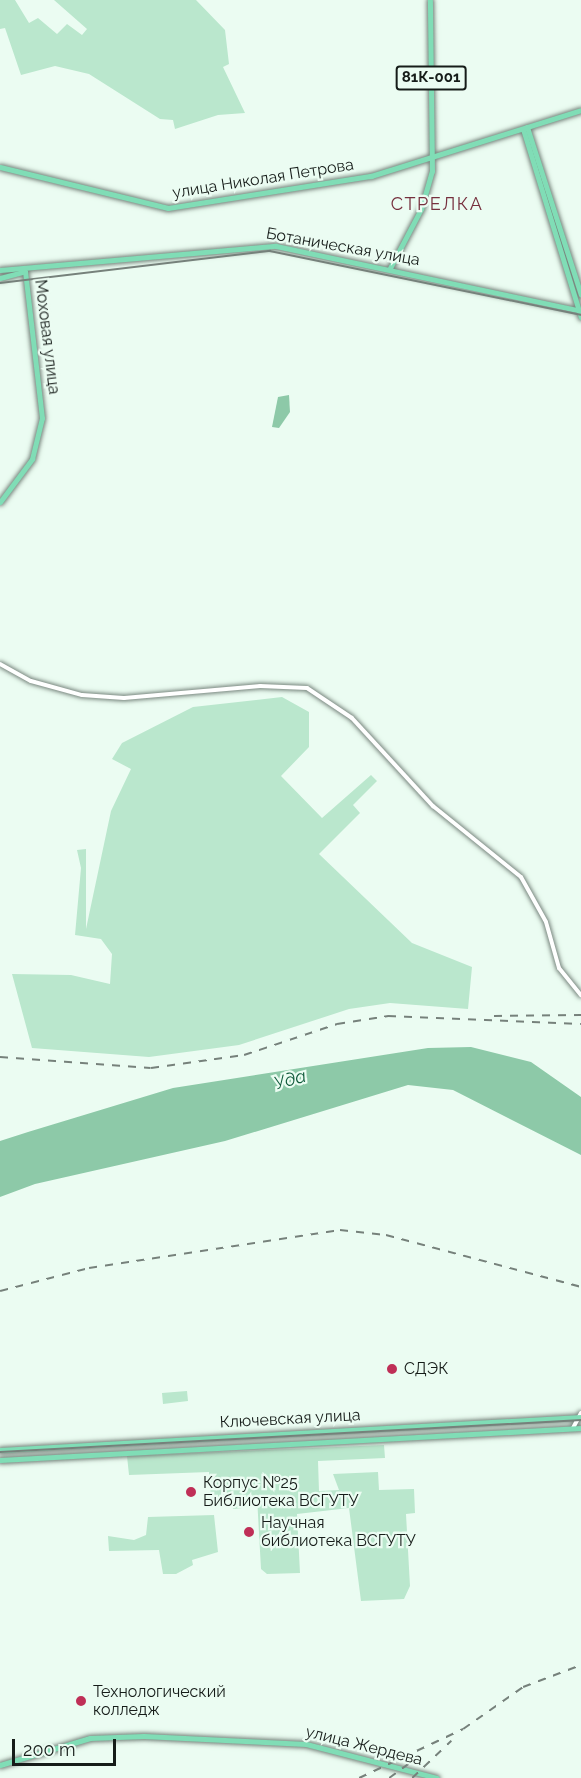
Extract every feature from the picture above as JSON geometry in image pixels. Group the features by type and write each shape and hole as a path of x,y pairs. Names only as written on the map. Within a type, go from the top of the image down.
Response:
{"main road":[{"name":"81К-001","path":"430,0 431,156"},
{"name":"улица Николая Петрова","path":"0,167 162,208 371,176 581,110"},
{"path":"525,128 581,295"},
{"path":"525,128 581,317"},
{"path":"390,268 421,209 431,156"},
{"name":"Ботаническая улица","path":"0,270 25,271 257,246 390,268 580,311"},
{"name":"Ботаническая улица","path":"0,278 25,271"},
{"name":"Моховая улица","path":"0,502 32,459 42,418 25,271"},
{"name":"Ключевская улица","path":"0,1450 579,1416"},
{"path":"458,1424 458,1434"},
{"name":"Ключевская улица","path":"0,1460 581,1428"},
{"path":"252,1435 253,1446"},
{"name":"улица Жердева","path":"0,1765 90,1738 144,1736 306,1744 437,1778"}],"street":[{"path":"0,664 31,681 72,693 172,696 297,685 342,710 433,806 521,877 546,922 559,968 581,995"},
{"path":"573,1428 579,1416"}],"shaded area":[{"path":"0,0 15,0 29,23 38,18 57,34 67,24 82,35 87,29 54,0 196,0 225,30 229,64 223,67 245,113 218,115 175,129 173,120 160,119 89,74 55,66 21,75 5,28 0,29"},
{"path":"282,697 309,712 309,747 281,776 322,818 371,775 377,781 353,805 360,813 319,854 412,943 472,967 468,1009 390,1003 349,1009 239,1045 149,1057 32,1048 12,974 71,975 110,984 112,954 101,939 75,935 81,868 77,850 86,849 86,929 111,811 131,769 112,759 122,743 193,707"},
{"path":"187,1391 188,1401 163,1404 162,1393"},
{"path":"384,1445 385,1458 318,1461 319,1491 339,1490 333,1474 378,1472 379,1490 414,1489 415,1513 406,1514 410,1586 404,1599 361,1601 349,1508 297,1514 300,1573 267,1574 261,1569 257,1497 246,1498 245,1508 233,1509 231,1499 211,1499 209,1472 129,1475 127,1456"},
{"path":"214,1515 218,1552 192,1560 193,1565 176,1574 163,1574 159,1550 109,1551 108,1536 134,1540 146,1535 148,1517"}],"water":[{"path":"289,395 290,412 279,428 272,427 278,397"},
{"name":"Уда","path":"471,1047 531,1062 581,1097 581,1155 453,1090 408,1085 225,1141 35,1184 0,1197 0,1141 28,1132 173,1088 428,1048"}],"tram line":[{"path":"0,283 270,251 581,315"},
{"path":"0,1452 581,1420"}],"railway":[{"path":"494,1016 581,1015"},
{"path":"0,1057 151,1068 244,1055 337,1024 388,1016 581,1024"},
{"path":"0,1291 89,1268 340,1230 386,1235 581,1287"},
{"path":"359,1778 463,1729 523,1687 581,1665"},
{"path":"412,1778 451,1741"},
{"path":"389,1778 410,1763"}],"place":[{"name":"СДЭК","path":"392,1369"},
{"name":"Корпус №25 Библиотека ВСГУТУ","path":"191,1492"},
{"name":"Научная библиотека ВСГУТУ","path":"249,1532"},
{"name":"Технологический колледж","path":"81,1701"}],"district":[{"name":"СТРЕЛКА","path":"437,204"}]}
